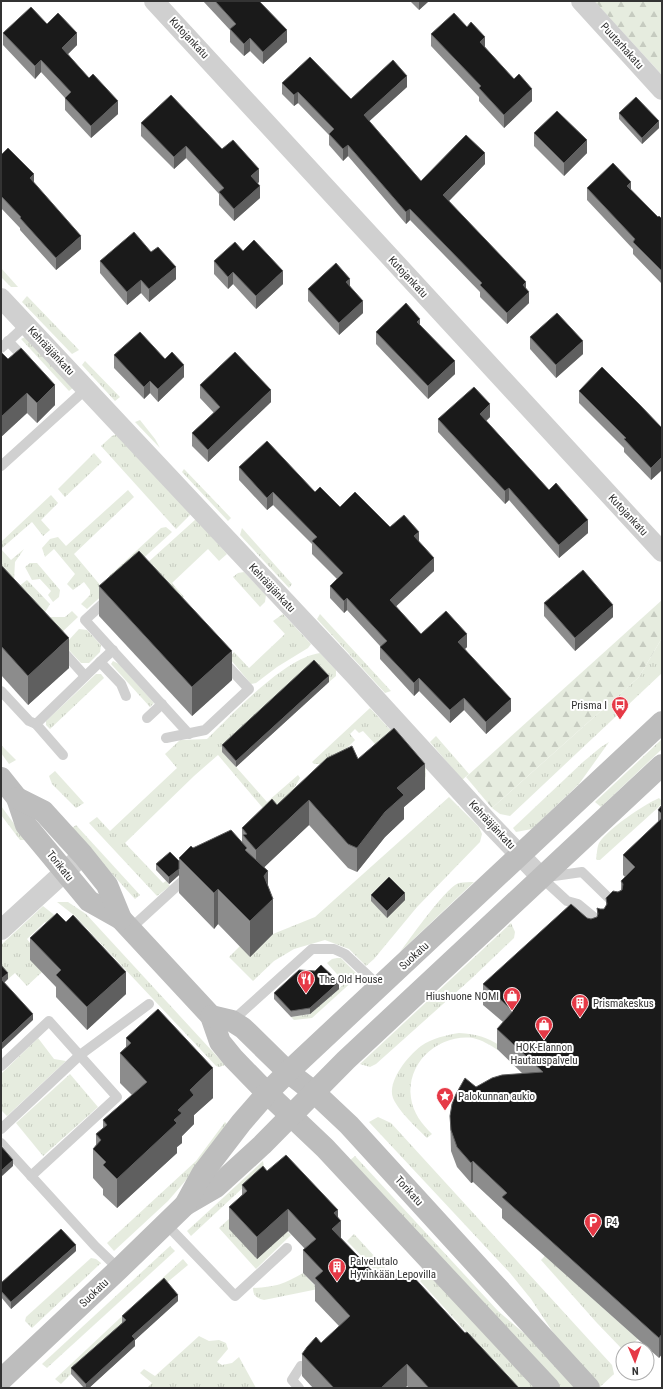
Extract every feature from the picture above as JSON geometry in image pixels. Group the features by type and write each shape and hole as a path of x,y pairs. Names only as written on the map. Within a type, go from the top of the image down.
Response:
{"street":[{"name":"Kutojankatu","path":"154,1 662,552"},
{"name":"Puutarhakatu","path":"581,1 662,90"},
{"name":"Kehrääjänkatu","path":"1,298 542,878"},
{"name":"Suokatu","path":"185,1205 202,1174 241,1123 288,1072 662,722"},
{"name":"Suokatu","path":"1,1380 185,1205 216,1187 292,1116 352,1055 662,765"},
{"name":"Torikatu","path":"1,778 17,798 26,824 89,901 126,924 220,1024 243,1028 288,1072 314,1093 351,1128 589,1388"},
{"name":"Torikatu","path":"17,798 42,811 83,855 107,885 126,924"},
{"path":"1,930 83,855"},
{"name":"Torikatu","path":"220,1024 220,1042 233,1058 325,1148 549,1388"}],"lane":[{"path":"26,325 5,344 33,367"},
{"path":"1,466 86,389"},
{"path":"118,590 85,620 189,734"},
{"path":"54,641 85,676"},
{"path":"36,724 113,650"},
{"path":"166,738 205,730 249,689 220,654"},
{"path":"100,662 121,684 126,696"},
{"path":"1,691 29,721 36,724 63,755"},
{"path":"147,718 162,704"},
{"path":"126,924 195,870"},
{"path":"542,878 582,872 617,906"},
{"path":"542,878 567,901 578,904 601,923"},
{"path":"567,901 569,913"},
{"path":"220,1024 312,950 334,949 345,954 380,987"},
{"path":"1,1129 80,1055 149,1004"},
{"path":"1,1066 49,1021 117,1097 31,1176"},
{"path":"1,1143 21,1170 31,1176 95,1246 119,1269"},
{"path":"166,1224 235,1296 287,1248"},
{"path":"299,1388 292,1380 301,1366"}],"green space":[{"path":"594,1 662,1 662,75"},
{"path":"1,268 18,287 11,287 1,277"},
{"path":"27,296 79,350 72,354 22,302"},
{"path":"27,336 74,387 69,391 21,339"},
{"path":"85,361 120,397 115,401 82,365"},
{"path":"140,420 155,439 160,448 135,422"},
{"path":"117,434 191,514 176,529 101,446 112,436"},
{"path":"94,453 102,462 65,497 58,489"},
{"path":"184,469 231,518 228,521 182,472"},
{"path":"128,490 134,497 74,554 106,592 87,609 81,604 90,595 90,590 84,582 73,590 67,584 75,574 54,549 45,557 42,548 50,539 58,537 66,546"},
{"path":"51,495 58,503 41,520 50,530 43,536 32,522 1,549 1,542"},
{"path":"196,519 227,554 219,561 208,549 172,583 184,597 177,603 145,565"},
{"path":"166,527 172,532 113,586 109,582 109,576 161,528"},
{"path":"242,528 292,584 289,588 240,535"},
{"path":"1,549 11,560 24,549 15,562 14,580 1,577"},
{"path":"30,563 37,563 60,590 59,597 53,602 48,595 51,591 40,579 32,580 25,567"},
{"path":"244,572 266,595 265,602 260,607 233,577 238,573"},
{"path":"27,580 50,604 41,619 14,590"},
{"path":"662,600 662,638 639,677 492,808 466,777"},
{"path":"72,611 78,617 59,635 44,622 51,617 65,617"},
{"path":"283,614 311,644 308,648 277,667 256,683 251,684 230,657 234,652 249,668 285,634 273,621"},
{"path":"320,614 391,691 385,693 317,619"},
{"path":"79,629 87,630 101,645 100,652 89,663 81,663 68,649 68,641"},
{"path":"662,638 662,673 510,816 500,814 492,808 639,677"},
{"path":"320,653 336,670 336,676 329,682 315,667 222,751 267,802 298,775 300,778 288,799 273,820 218,755 194,776 125,843 163,883 166,881 170,886 157,896 89,823 97,817 110,831 177,768 165,754 180,740 207,739 260,688 291,665 306,657"},
{"path":"113,661 119,664 154,703 150,707 111,664"},
{"path":"96,674 101,674 104,678 50,729 46,725 46,721"},
{"path":"370,708 426,768 425,789 394,752 353,766 376,745 363,731 359,733 355,729 350,734 355,740 341,754 334,764 314,764 312,762"},
{"path":"436,736 469,774 462,780 430,742"},
{"path":"662,739 662,749 601,807 595,802"},
{"path":"609,742 579,784 532,829 516,832 513,828 583,762"},
{"path":"1,745 16,760 9,764 1,753"},
{"path":"55,771 84,803 76,808 52,784 49,776"},
{"path":"449,797 479,827 482,834 480,842 417,907 374,959 366,966 349,949 325,940 294,949 274,961 253,981 229,957 240,946 250,956 273,934 315,917"},
{"path":"659,798 662,801 662,804 600,860 596,859 599,843 610,831 635,812"},
{"path":"1,806 26,840 20,840 1,815"},
{"path":"76,825 140,895 135,899 71,829"},
{"path":"474,882 400,952 437,903 453,887 459,883"},
{"path":"57,902 68,902 86,914 225,1065 219,1067 216,1066 75,916"},
{"path":"43,906 63,922 66,945 45,922 27,939 38,953 31,960 42,972 27,986 15,973 8,979 1,971 1,945"},
{"path":"511,923 515,932 514,938 471,979 376,1064 370,1067 360,1064"},
{"path":"341,958 356,973 355,979 312,1018 294,1020 291,1017 310,1014 345,983 327,963 332,959"},
{"path":"459,1033 481,1036 501,1046 498,1050 473,1038 460,1038 437,1046 427,1053 419,1062 411,1085 411,1098 418,1118 432,1134 427,1138 399,1109 393,1098 393,1084 405,1062 421,1046 435,1039"},
{"path":"38,1038 54,1059 66,1061 7,1116 1,1110 1,1074"},
{"path":"70,1074 98,1107 43,1156 16,1123"},
{"path":"378,1117 391,1123 612,1365 614,1374 600,1387 556,1337 531,1299 510,1273 369,1122"},
{"path":"225,1122 228,1125 199,1165 168,1201 114,1251 107,1243 196,1161"},
{"path":"355,1156 498,1311 533,1341 577,1388 558,1388 349,1161"},
{"path":"263,1161 264,1168 191,1236 187,1231"},
{"path":"242,1207 287,1231 291,1235 256,1269 219,1228"},
{"path":"354,1234 400,1284 393,1289 347,1241"},
{"path":"170,1246 175,1251 47,1368 42,1364"},
{"path":"545,1256 638,1339 636,1341 615,1342 541,1260"},
{"path":"91,1258 96,1259 101,1263 32,1328 25,1321 26,1317"},
{"path":"183,1259 188,1265 122,1323 61,1384 55,1379"},
{"path":"303,1273 318,1289 264,1300 257,1297 254,1293 253,1288 268,1287 280,1284"},
{"path":"429,1273 536,1388 517,1388 420,1281"},
{"path":"199,1336 209,1341 219,1340 226,1343 228,1349 217,1362 222,1365 232,1363 239,1357 256,1388 147,1388 152,1383 140,1373 144,1369 155,1376"}],"building":[{"path":"215,1 259,1 287,30 263,52 250,38 244,44 230,29 236,24"},
{"path":"31,7 47,24 58,13 77,33 62,48 89,78 93,74 118,101 91,126 65,98 71,92 41,60 35,66 3,33"},
{"path":"454,13 467,27 471,22 485,37 480,42 514,79 519,74 532,89 504,115 479,88 481,86 431,34"},
{"path":"310,57 351,99 393,60 407,76 364,115 421,181 466,135 485,153 443,195 526,282 523,285 529,292 507,313 480,285 482,283 410,209 406,212 348,145 343,149 329,134 334,129 298,92 294,95 282,83"},
{"path":"171,95 222,149 233,140 259,169 251,176 260,186 234,209 219,192 224,188 186,146 174,157 141,123"},
{"path":"636,97 659,121 642,138 619,113"},
{"path":"557,111 587,140 564,163 534,133"},
{"path":"8,148 34,174 30,178 81,236 56,258 1,196 1,155"},
{"path":"613,163 631,182 627,186 658,217 659,216 662,219 661,270 633,242 635,239 587,188"},
{"path":"134,232 151,252 158,247 176,267 149,289 141,280 127,292 100,261"},
{"path":"254,240 283,271 256,296 233,272 228,277 214,261 235,242 243,251"},
{"path":"336,263 350,279 346,282 363,301 339,323 308,289"},
{"path":"406,303 420,319 417,322 455,361 428,386 376,332"},
{"path":"557,313 583,341 556,365 530,337"},
{"path":"140,332 165,359 172,352 184,365 158,389 150,381 144,387 114,355"},
{"path":"21,348 55,385 37,403 27,393 1,417 1,352 8,359"},
{"path":"235,352 271,390 208,450 192,433 220,407 200,385"},
{"path":"602,367 662,428 662,457 651,468 624,439 626,438 579,391"},
{"path":"474,387 490,404 480,414 549,490 556,483 588,520 559,545 509,488 505,491 438,419"},
{"path":"267,441 315,492 320,487 340,507 355,492 390,527 404,515 419,532 414,536 434,558 390,600 421,634 446,611 467,634 458,642 511,699 486,722 464,698 450,710 419,678 414,683 380,647 387,641 347,598 344,601 330,586 343,573 312,541 317,537 273,492 267,498 239,467"},
{"path":"139,551 232,651 192,687 99,586"},
{"path":"1,565 69,638 28,676 1,646"},
{"path":"583,570 613,605 575,638 544,603"},
{"path":"314,660 329,676 236,761 222,745"},
{"path":"394,728 425,764 397,788 404,795 385,812 357,848 348,844 309,800 256,850 243,835 247,834 242,828 272,799 277,805 327,758 352,746 358,759"},
{"path":"662,805 662,814 658,810"},
{"path":"662,818 662,1334 659,1338 502,1197 507,1193 473,1161 471,1163 457,1147 451,1130 450,1116 452,1104 465,1078 476,1087 492,1078 502,1075 543,1072 497,1029 513,1011 483,984 571,904 587,918 591,919 597,917 597,908 604,909 607,904 606,898 613,891 618,892 622,890 623,884 621,881 635,867 623,855"},
{"path":"231,830 247,848 245,850 268,871 264,876 273,899 250,921 218,889 214,893 179,858 191,846 193,848"},
{"path":"170,852 179,861 179,869 169,877 156,864"},
{"path":"389,877 405,893 387,911 371,895"},
{"path":"57,913 66,922 73,915 126,972 87,1007 56,975 61,970 30,938"},
{"path":"1,965 8,973 1,979"},
{"name":"The Old House","path":"321,965 339,982 310,1008 291,1011 274,993 299,970 315,971"},
{"path":"1,979 33,1014 1,1044"},
{"path":"158,1009 213,1068 190,1090 194,1095 178,1110 182,1113 174,1120 177,1123 117,1179 103,1165 106,1162 93,1149 101,1140 96,1134 107,1125 103,1120 147,1082 120,1053 131,1043 126,1038"},
{"path":"1,1146 13,1160 1,1171"},
{"name":"Palvelutalo Hyvinkään Lepovilla","path":"286,1155 338,1210 334,1213 341,1221 332,1229 378,1277 409,1272 465,1333 467,1332 519,1388 429,1388 407,1364 381,1388 334,1388 302,1354 316,1337 321,1343 350,1316 315,1278 323,1271 303,1250 316,1239 288,1209 257,1237 229,1207 247,1191 242,1185 263,1166 267,1171"},
{"path":"61,1229 76,1245 11,1302 1,1291 1,1283"},
{"path":"164,1278 178,1295 132,1336 135,1339 86,1384 71,1368 126,1320 122,1316"}],"place":[{"name":"Prisma I","path":"620,720"},
{"name":"The Old House","path":"306,994"},
{"name":"Hiushuone NOMI","path":"512,1011"},
{"name":"Prismakeskus","path":"580,1018"},
{"name":"HOK-Elannon Hautauspalvelu","path":"544,1040"},
{"name":"Palokunnan aukio","path":"445,1111"},
{"name":"P4","path":"593,1237"},
{"name":"Palvelutalo Hyvinkään Lepovilla","path":"337,1282"}]}
